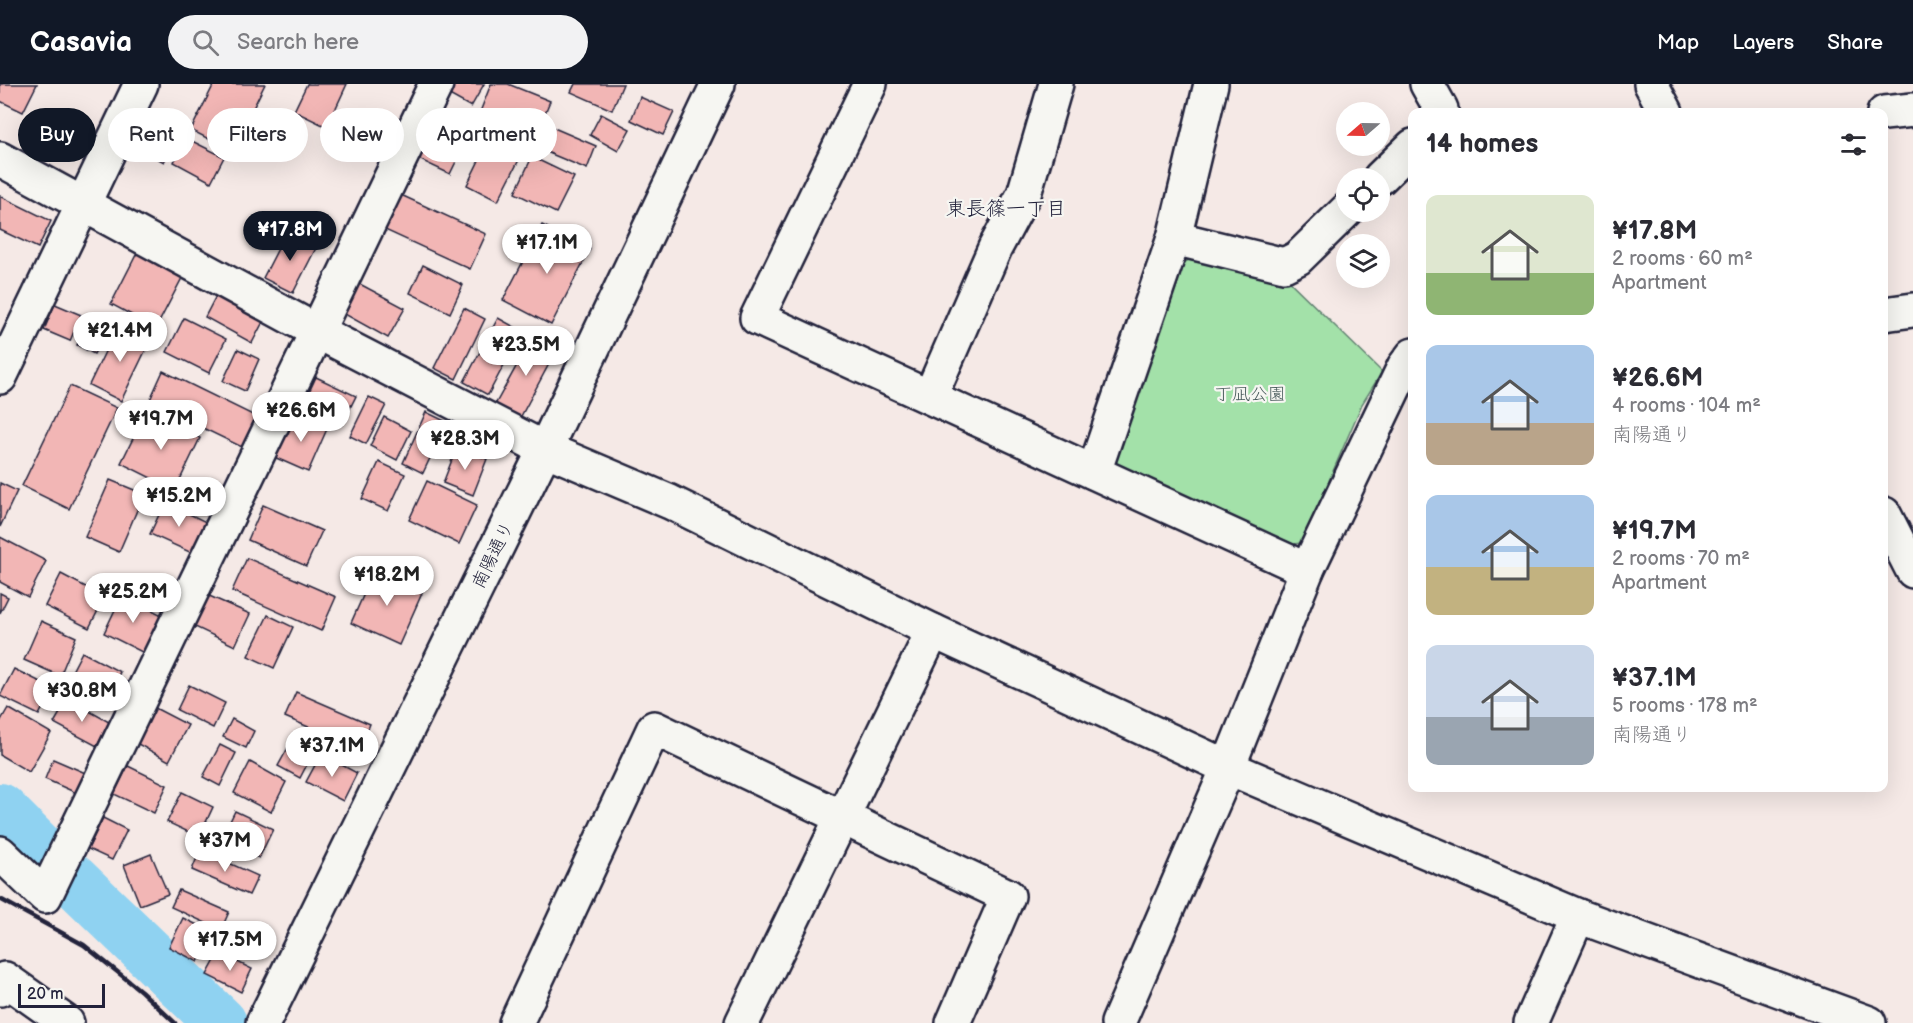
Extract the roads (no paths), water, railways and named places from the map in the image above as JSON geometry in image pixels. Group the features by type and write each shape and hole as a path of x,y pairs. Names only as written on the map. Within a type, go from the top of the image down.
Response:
{"street":[{"path":"0,377 141,84"},
{"path":"0,853 45,896 436,84"},
{"name":"南陽通り","path":"263,1023 545,449 718,84"},
{"path":"870,84 757,318 1307,570"},
{"path":"930,397 995,248 1024,194 1056,84"},
{"path":"1094,472 1174,238 1211,84"},
{"path":"1427,84 1440,108"},
{"path":"1651,84 1664,108"},
{"path":"1888,113 1913,110"},
{"path":"1390,168 1408,151"},
{"path":"0,159 318,332 545,449 670,502 933,631 1227,767 1578,916 1869,1023"},
{"path":"1174,238 1284,265 1298,258 1336,221"},
{"path":"1888,313 1913,309"},
{"path":"1118,1023 1227,767 1307,570 1408,362"},
{"path":"1888,511 1913,507"},
{"path":"1888,520 1913,571"},
{"path":"742,1023 933,631"},
{"path":"516,1023 654,728 1008,896 953,1023"},
{"path":"1531,1023 1578,916"},
{"path":"2,982 67,1023"}],"waterway":[{"path":"0,809 46,855"},
{"path":"73,880 221,1023"}],"railway":[{"path":"0,899 84,945 141,991 175,1023"}],"district":[{"name":"東長篠一丁目","path":"1006,209"}],"park label":[{"name":"丁凪公園","path":"1250,394"}]}
